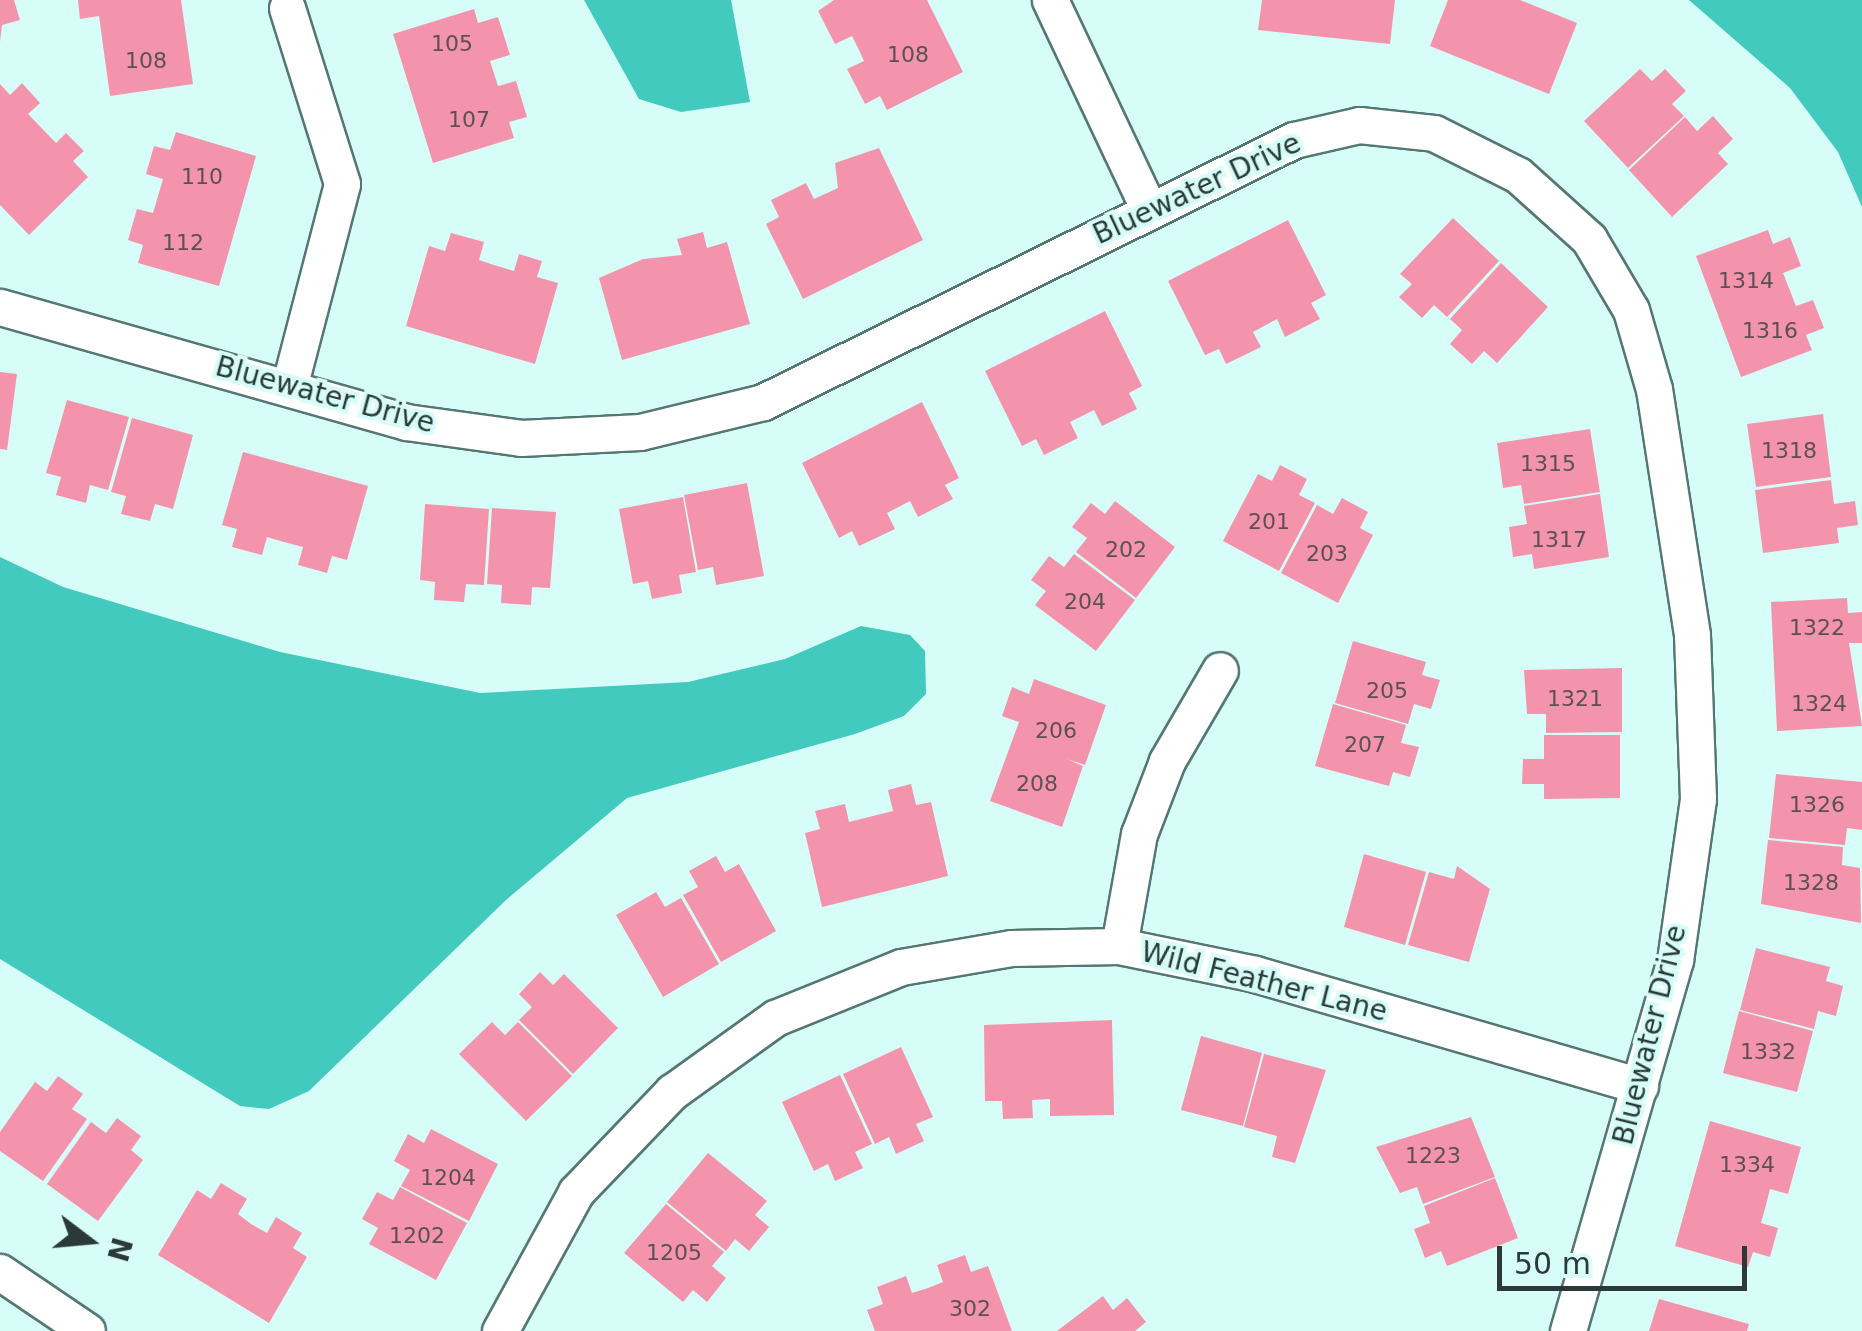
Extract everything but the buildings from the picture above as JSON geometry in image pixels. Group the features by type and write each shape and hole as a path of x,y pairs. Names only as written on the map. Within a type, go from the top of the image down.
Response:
{"street":[{"path":"1050,0 1149,209"},
{"path":"287,8 342,184 289,388"},
{"name":"Bluewater Drive","path":"0,307 406,422 521,438 640,432 764,402 1294,140 1360,125 1434,134 1532,188 1589,239 1631,310 1654,388 1692,634 1698,799 1675,960 1568,1331"},
{"path":"1119,946 1139,834 1167,761 1220,670"},
{"name":"Wild Feather Lane","path":"500,1331 576,1192 672,1092 775,1018 901,967 1011,948 1119,946 1256,974 1640,1086"},
{"path":"0,1272 88,1331"}],"water":[{"path":"584,0 731,0 750,102 681,112 639,99"},
{"path":"1689,0 1862,0 1862,207 1838,152 1790,88"},
{"path":"0,557 63,587 280,652 480,693 688,682 785,659 861,626 910,635 925,651 926,694 904,716 855,734 627,798 506,900 309,1091 269,1109 240,1106 0,959"}]}
